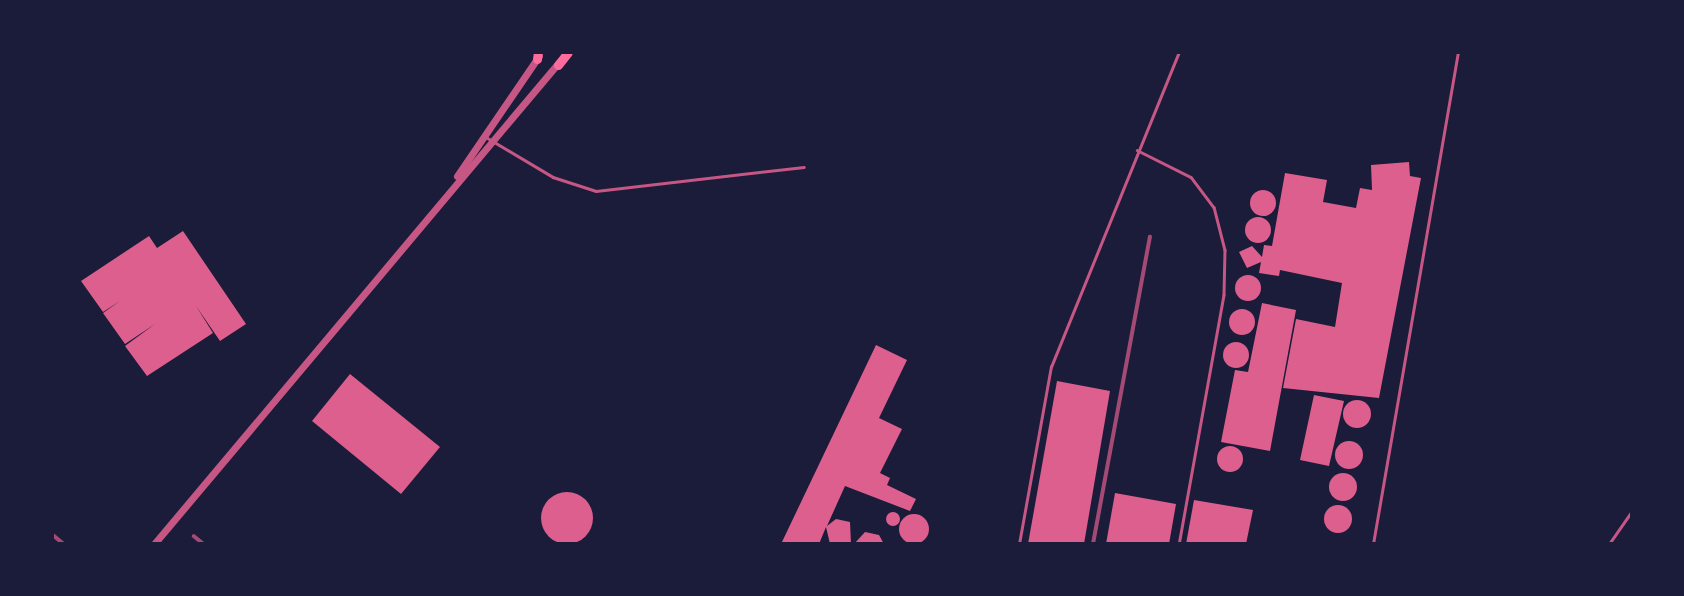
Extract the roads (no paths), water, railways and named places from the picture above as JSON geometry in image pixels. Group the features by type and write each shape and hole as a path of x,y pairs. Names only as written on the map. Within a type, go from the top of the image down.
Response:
{"main road":[{"path":"558,65 566,52"}],"street":[{"path":"154,544 455,180 539,55"},
{"path":"455,180 495,143 558,65"}],"lane":[{"path":"1019,544 1051,367 1179,52"},
{"path":"1373,544 1458,52"},
{"path":"483,136 553,177 596,191 804,167"},
{"path":"1137,150 1191,177 1214,207 1225,250 1224,295 1179,544"},
{"path":"1609,544 1632,511"}],"railway":[{"path":"1093,544 1150,237"},
{"path":"52,534 64,544"},
{"path":"194,536 204,544"}]}
